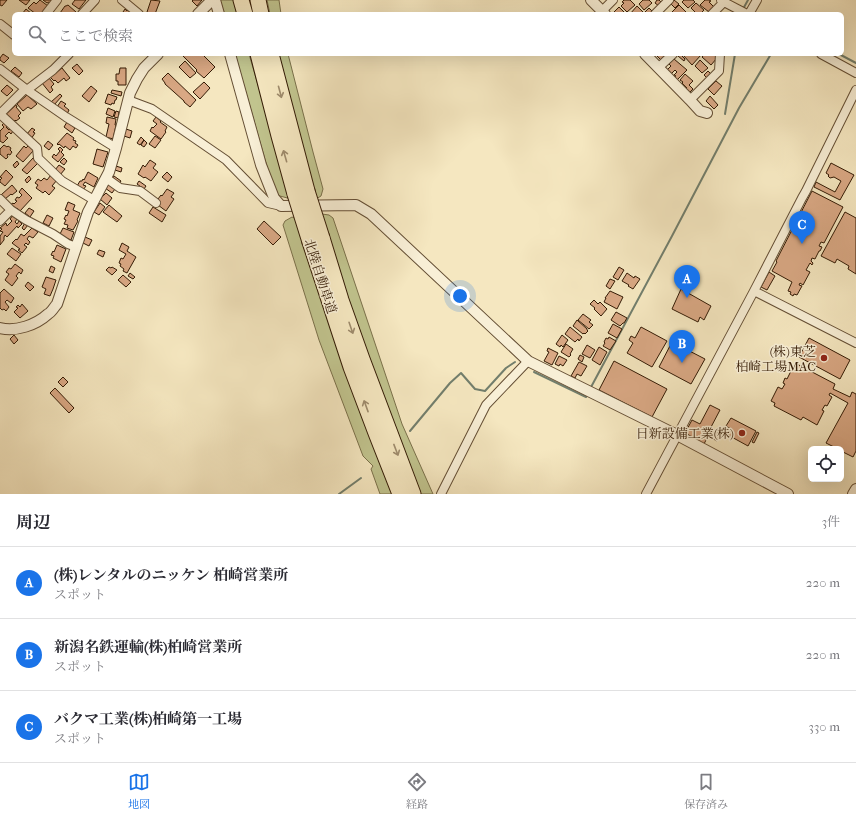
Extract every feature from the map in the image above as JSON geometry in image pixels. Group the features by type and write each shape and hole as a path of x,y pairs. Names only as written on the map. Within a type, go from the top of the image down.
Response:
{"highway":[{"path":"241,0 244,12"},
{"path":"245,0 257,7"},
{"name":"北陸自動車道","path":"258,56 316,240 351,367 400,494"},
{"name":"北陸自動車道","path":"271,56 301,192"},
{"name":"北陸自動車道","path":"316,240 341,300 413,494"}],"street":[{"path":"48,12 57,0"},
{"path":"84,12 94,0"},
{"path":"122,0 137,12"},
{"path":"200,12 212,0"},
{"path":"215,0 218,12"},
{"path":"591,0 602,12"},
{"path":"604,12 613,0"},
{"path":"657,12 669,0"},
{"path":"749,12 757,0"},
{"path":"714,12 723,1 744,12"},
{"path":"0,24 12,33"},
{"path":"67,56 53,70 26,89 0,114 37,148 38,158 62,181 94,200"},
{"path":"0,328 12,330 23,328 39,321 50,313 57,304 88,212 109,172 130,93 144,68 156,56"},
{"path":"231,56 261,164 274,198 281,206"},
{"path":"646,56 700,112 707,113"},
{"path":"658,68 670,56"},
{"path":"690,100 719,71 720,56"},
{"path":"825,56 856,73"},
{"path":"0,69 66,117 116,148"},
{"path":"646,494 754,291 856,90"},
{"path":"128,100 152,109 226,160 268,203 281,206 356,205 371,214 528,361 677,435 788,494"},
{"path":"106,178 120,188 140,191 156,203"},
{"path":"0,199 11,210 26,220 76,247"},
{"path":"0,221 11,210"},
{"path":"754,291 856,343"},
{"path":"441,494 486,405 528,361"},
{"path":"853,494 856,488"}],"green space":[{"path":"220,0 234,0 237,12 223,12"},
{"path":"267,0 279,0 281,12 270,12"},
{"path":"236,56 250,56 291,199 280,196 276,192 268,170"},
{"path":"279,56 289,56 323,189 321,196 316,199"},
{"path":"322,214 329,215 333,218 402,424 433,494 421,494 375,378 351,309"},
{"path":"292,217 297,219 394,494 380,494 371,469 373,466 363,456 319,340 283,225 285,221"}],"building":[{"path":"0,0 7,0 2,6 0,5"},
{"path":"19,0 30,0 26,5"},
{"path":"40,0 48,6 43,12 33,12 28,8 34,2 36,4"},
{"path":"43,0 53,0 50,3 47,3"},
{"path":"75,0 86,0 79,9 72,4"},
{"path":"151,0 160,1 156,12 147,12"},
{"path":"202,0 197,6 192,1"},
{"path":"624,0 630,0 635,5 627,12 621,6 624,3 622,2"},
{"path":"643,0 649,0 652,3 644,10 639,4"},
{"path":"657,0 662,3 659,6 655,3"},
{"path":"674,0 679,4 675,8 671,4"},
{"path":"684,0 693,0 695,2 688,8 682,2"},
{"path":"705,0 711,1 709,2 714,7 709,12 700,5"},
{"path":"696,3 704,10 702,12 695,12 691,8"},
{"path":"68,5 76,12 61,12"},
{"path":"679,5 686,12 672,12"},
{"path":"637,6 643,12 632,12"},
{"path":"619,7 624,12 614,12"},
{"path":"649,8 653,12 645,12"},
{"path":"125,9 130,12 123,12"},
{"path":"3,54 9,58 4,63 0,60"},
{"path":"183,56 204,56 215,67 204,78 196,71 197,70"},
{"path":"657,56 665,56 661,60"},
{"path":"678,56 682,56 685,59 684,61"},
{"path":"684,56 700,56 692,65"},
{"path":"715,56 717,58 711,65 702,57"},
{"path":"674,59 687,70 677,80 674,77 676,76 674,75 677,72 675,70 671,74 667,70 671,66 669,64"},
{"path":"700,60 708,68 702,73 695,66"},
{"path":"185,61 196,73 190,78 179,67"},
{"path":"77,64 83,71 79,75 72,68"},
{"path":"15,67 22,73 19,77 11,71"},
{"path":"62,68 70,78 66,81 64,78 58,83 50,77"},
{"path":"120,68 126,68 126,85 118,85 118,81 116,81 116,74 119,74"},
{"path":"708,71 711,74 707,78 704,75"},
{"path":"168,73 196,100 190,107 165,84 162,79"},
{"path":"685,74 693,81 689,85 693,89 689,93 685,89 687,88 682,83 683,82 680,80"},
{"path":"49,78 54,84 51,87 53,90 50,93 42,83"},
{"path":"716,81 722,86 714,95 708,89"},
{"path":"204,82 210,88 200,99 193,92"},
{"path":"7,85 13,90 7,96 1,91"},
{"path":"91,86 97,91 89,102 82,96"},
{"path":"112,90 122,92 121,96 111,93"},
{"path":"60,94 62,96 54,105 51,102"},
{"path":"108,94 117,97 114,104 112,103 111,105 105,103"},
{"path":"27,95 37,104 31,109 28,107 23,111 17,104"},
{"path":"710,96 718,105 714,109 706,101"},
{"path":"61,101 66,104 64,106 69,110 67,114 57,107"},
{"path":"16,105 21,113 18,116 20,118 14,122 6,114"},
{"path":"108,108 115,111 113,117 106,114"},
{"path":"116,111 119,112 118,118 114,117"},
{"path":"107,117 116,119 113,139 106,137 109,124 106,123"},
{"path":"156,117 167,127 166,132 161,139 150,131 152,127 153,128 157,124 153,121"},
{"path":"5,122 8,125 6,127 9,130 11,128 13,131 11,134 9,132 5,136 8,138 3,143 0,141 0,131 4,127 2,125"},
{"path":"67,122 75,128 72,133 64,127"},
{"path":"32,128 35,130 33,132 35,133 31,139 26,135"},
{"path":"126,129 132,131 130,138 124,136"},
{"path":"67,133 74,138 73,140 76,141 75,143 78,145 76,148 73,146 70,150 65,146 64,148 57,144"},
{"path":"155,136 161,140 155,148 149,144"},
{"path":"141,137 144,140 140,145 137,143"},
{"path":"144,140 147,143 144,147 141,145"},
{"path":"48,141 53,145 49,150 44,146"},
{"path":"4,145 11,148 10,150 12,152 10,155 7,155 8,157 6,159 0,154 0,149"},
{"path":"29,145 34,150 23,162 16,156 24,146 26,148"},
{"path":"60,147 63,150 61,152 64,155 58,162 52,157 54,154 56,156 60,151 58,149"},
{"path":"97,149 108,152 103,167 93,164"},
{"path":"33,158 38,163 27,174 22,170"},
{"path":"64,158 67,161 64,165 60,162"},
{"path":"150,160 156,164 153,168 158,172 151,181 138,174 143,165 145,167"},
{"path":"17,161 19,164 15,168 13,165"},
{"path":"831,163 854,175 840,200 814,187 816,182 835,192 841,181 834,177 830,178 826,173"},
{"path":"59,165 65,169 60,175 55,170"},
{"path":"116,166 122,168 121,172 115,170"},
{"path":"6,170 13,177 5,186 0,182 2,178 0,177"},
{"path":"88,172 98,178 94,187 85,182 83,185 86,186 83,190 77,186 80,181 83,179 84,180"},
{"path":"167,172 172,177 168,182 162,177"},
{"path":"51,175 57,180 52,186 55,188 49,195 45,191 43,193 36,188 38,185 35,183 38,179 41,181 44,178 47,180"},
{"path":"29,176 31,179 27,183 25,180"},
{"path":"114,176 121,181 119,184 112,179"},
{"path":"139,181 146,186 144,189 137,184"},
{"path":"108,184 115,189 112,193 105,188"},
{"path":"12,185 17,191 5,199 1,195"},
{"path":"22,188 32,198 20,211 17,208 15,210 10,205 13,203 14,204 17,201 15,200 17,197 19,198 22,195 19,192"},
{"path":"167,189 174,193 171,197 174,199 166,211 158,205 160,201 158,199"},
{"path":"812,191 843,207 824,243 821,242 819,246 822,247 820,251 815,259 812,258 812,265 810,263 806,270 810,272 803,285 800,283 799,285 802,286 797,295 794,294 793,296 790,294 791,292 788,291 792,282 772,271"},
{"path":"106,193 112,198 107,205 100,199"},
{"path":"68,202 75,205 73,210 80,213 73,230 67,228 68,225 64,224 66,220 64,219 69,211 65,210"},
{"path":"100,203 105,207 99,215 94,212"},
{"path":"109,205 122,216 117,222 103,212"},
{"path":"153,207 166,215 162,222 149,213"},
{"path":"29,208 34,211 30,217 25,213"},
{"path":"845,212 856,218 856,274 848,269 849,266 837,259 835,263 821,256"},
{"path":"13,215 17,219 15,222 17,224 19,221 22,224 18,228 17,226 7,237 5,235 4,240 0,245 0,236 3,232 0,231 2,229 0,228 6,223 7,226 12,221 10,219"},
{"path":"47,215 53,218 49,226 43,223"},
{"path":"264,221 281,237 273,245 257,229"},
{"path":"25,223 28,225 24,230 22,228"},
{"path":"32,228 38,232 33,238 29,236 27,239 30,242 28,245 26,243 24,245 27,247 22,253 18,250 20,249 12,243 16,239 17,240 21,234 24,236"},
{"path":"63,228 74,232 71,240 61,236 60,234"},
{"path":"85,237 92,240 89,246 83,243"},
{"path":"122,243 129,247 127,251 136,257 127,273 123,271 124,269 119,263 121,258 123,259 126,254 119,250"},
{"path":"57,245 66,249 61,262 53,258 54,256 51,255"},
{"path":"12,248 21,254 16,261 7,254"},
{"path":"99,250 105,252 103,257 97,254"},
{"path":"15,264 23,270 21,274 19,272 16,276 18,278 12,286 5,280 9,274 6,272"},
{"path":"51,266 55,268 53,273 49,271"},
{"path":"109,267 117,270 112,275 106,270"},
{"path":"619,267 624,270 618,280 613,277"},
{"path":"769,272 775,276 767,290 761,287"},
{"path":"130,273 135,277 133,279 128,276"},
{"path":"627,273 634,278 635,276 640,279 633,289 622,281"},
{"path":"123,275 131,282 126,287 118,280"},
{"path":"46,277 56,280 50,296 44,294 46,289 42,287"},
{"path":"610,279 615,281 610,289 606,286"},
{"path":"28,282 34,287 30,291 25,286"},
{"path":"4,289 14,298 11,303 7,300 5,302 9,307 6,311 0,308 0,293"},
{"path":"681,289 711,306 704,320 700,317 698,322 672,309"},
{"path":"610,291 623,297 617,309 604,302"},
{"path":"594,300 598,304 600,302 607,309 601,316 590,304"},
{"path":"22,304 28,311 20,318 14,312 18,308 16,307 18,305 20,307"},
{"path":"616,312 627,318 620,326 611,320"},
{"path":"583,314 591,320 589,322 593,325 589,329 578,320"},
{"path":"577,320 587,329 588,331 585,334 573,326"},
{"path":"613,324 622,329 617,338 608,333"},
{"path":"570,327 582,337 579,341 578,339 575,342 565,334"},
{"path":"641,327 667,341 652,367 627,353 633,343 629,340 631,336 635,338"},
{"path":"14,335 18,340 14,344 10,339"},
{"path":"562,335 568,340 563,347 561,345 560,347 556,344"},
{"path":"609,337 616,341 610,350 603,346 606,338 608,339"},
{"name":"(株)東芝 柏崎工場MAC","path":"809,338 850,360 840,379 799,357"},
{"path":"672,342 705,359 691,384 659,367"},
{"path":"566,344 573,349 569,357 561,352"},
{"path":"587,345 595,350 590,358 582,354"},
{"path":"599,347 607,352 600,365 592,360"},
{"path":"548,348 558,353 552,365 544,361 549,352 547,351"},
{"path":"580,355 584,357 582,362 578,359"},
{"path":"559,356 567,360 563,366 560,364 559,366 555,364"},
{"path":"614,361 667,389 652,417 599,390"},
{"path":"579,362 587,366 581,376 577,374 575,378 571,376"},
{"path":"795,363 835,384 833,389 850,397 852,392 856,394 856,451 853,457 844,452 844,446 832,446 826,443 848,403 830,393 829,395 832,397 827,406 825,405 822,410 824,411 817,425 803,417 801,420 774,406 775,403 771,401 778,387 782,389 785,384 783,383 785,378 787,379"},
{"path":"63,377 68,382 63,387 58,382"},
{"path":"55,388 74,408 69,413 50,393"},
{"path":"710,405 720,410 710,429 720,434 717,441 708,436 704,444 685,433 692,420 700,424"},
{"name":"日新設備工業(株)","path":"731,418 756,431 748,446 728,435 731,429 726,426"},
{"path":"757,432 759,433 754,443 752,442"}],"waterway":[{"path":"743,9 748,0"},
{"path":"725,114 735,56"},
{"path":"590,389 739,108 770,56"},
{"path":"843,56 856,63"},
{"path":"410,431 450,383 461,373 475,389 485,391 506,368 515,362"},
{"path":"534,372 586,397 587,394"},
{"path":"339,494 361,478"}],"place":[{"name":"バクマ工業(株)柏崎第一工場","path":"802,244"},
{"name":"(株)レンタルのニッケン 柏崎営業所","path":"687,298"},
{"name":"(株)東芝 柏崎工場MAC","path":"824,358"},
{"name":"新潟名鉄運輸(株)柏崎営業所","path":"682,363"},
{"name":"日新設備工業(株)","path":"742,433"}]}
